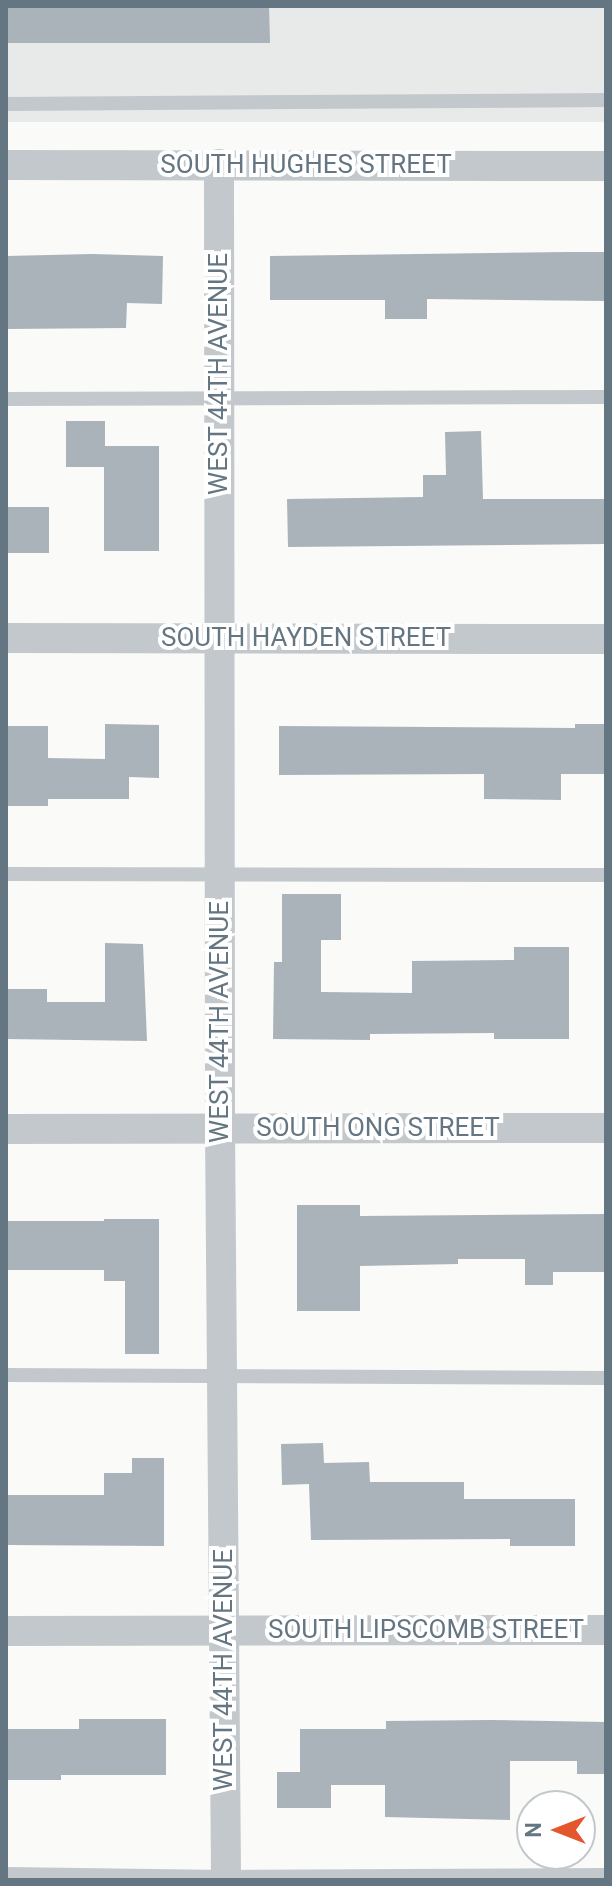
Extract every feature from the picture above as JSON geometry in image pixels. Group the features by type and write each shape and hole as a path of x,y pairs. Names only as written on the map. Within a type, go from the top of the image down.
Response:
{"street":[{"name":"WEST 44TH AVENUE","path":"219,164 220,1128 226,1879"},
{"name":"SOUTH HUGHES STREET","path":"6,165 606,166"},
{"name":"SOUTH HAYDEN STREET","path":"6,638 606,639"},
{"name":"SOUTH ONG STREET","path":"6,1129 606,1128"},
{"name":"SOUTH LIPSCOMB STREET","path":"6,1631 606,1630"}],"lane":[{"path":"6,104 606,100"},
{"path":"6,399 220,401 606,397"},
{"path":"6,874 606,875"},
{"path":"6,1375 606,1378"},
{"path":"6,1874 226,1879 606,1875"}],"shaded area":[{"path":"6,6 606,6 606,122 6,122"}],"building":[{"path":"6,6 269,6 270,43 6,43"},
{"path":"606,252 606,301 427,299 427,319 385,319 385,300 270,300 270,256"},
{"path":"6,256 163,256 162,304 127,303 126,328 6,329"},
{"path":"66,421 105,421 105,446 159,446 159,551 104,551 104,467 66,467"},
{"path":"481,431 483,499 606,499 606,544 288,547 287,499 423,497 423,475 446,475 445,432"},
{"path":"6,507 49,507 49,553 6,553"},
{"path":"105,724 159,725 159,778 129,777 129,799 48,799 48,806 6,806 6,726 48,726 48,758 105,759"},
{"path":"575,724 606,724 606,774 561,774 561,800 484,799 484,774 279,775 279,726 575,728"},
{"path":"282,894 341,894 341,940 321,940 321,992 412,993 412,961 514,960 514,947 569,947 569,1039 494,1039 494,1033 370,1034 370,1040 273,1039 274,962 282,962"},
{"path":"105,943 143,944 147,1041 6,1039 6,989 47,989 47,1002 105,1002"},
{"path":"297,1205 360,1205 360,1216 606,1214 606,1272 553,1272 553,1285 525,1285 525,1259 458,1259 458,1264 360,1266 360,1311 297,1311"},
{"path":"159,1219 159,1354 125,1354 125,1281 104,1281 104,1270 6,1270 6,1221"},
{"path":"323,1443 324,1463 369,1462 370,1482 464,1482 464,1499 575,1499 575,1546 510,1546 510,1539 311,1540 309,1484 282,1485 281,1444"},
{"path":"132,1458 164,1458 164,1546 6,1545 6,1495 104,1495 104,1473 132,1473"},
{"path":"79,1719 166,1719 166,1775 61,1775 61,1780 6,1780 6,1729 79,1729"},
{"path":"386,1721 606,1722 606,1774 577,1774 577,1761 510,1761 510,1820 385,1817 385,1785 331,1785 331,1808 277,1808 277,1772 300,1772 300,1729 386,1729"}]}
